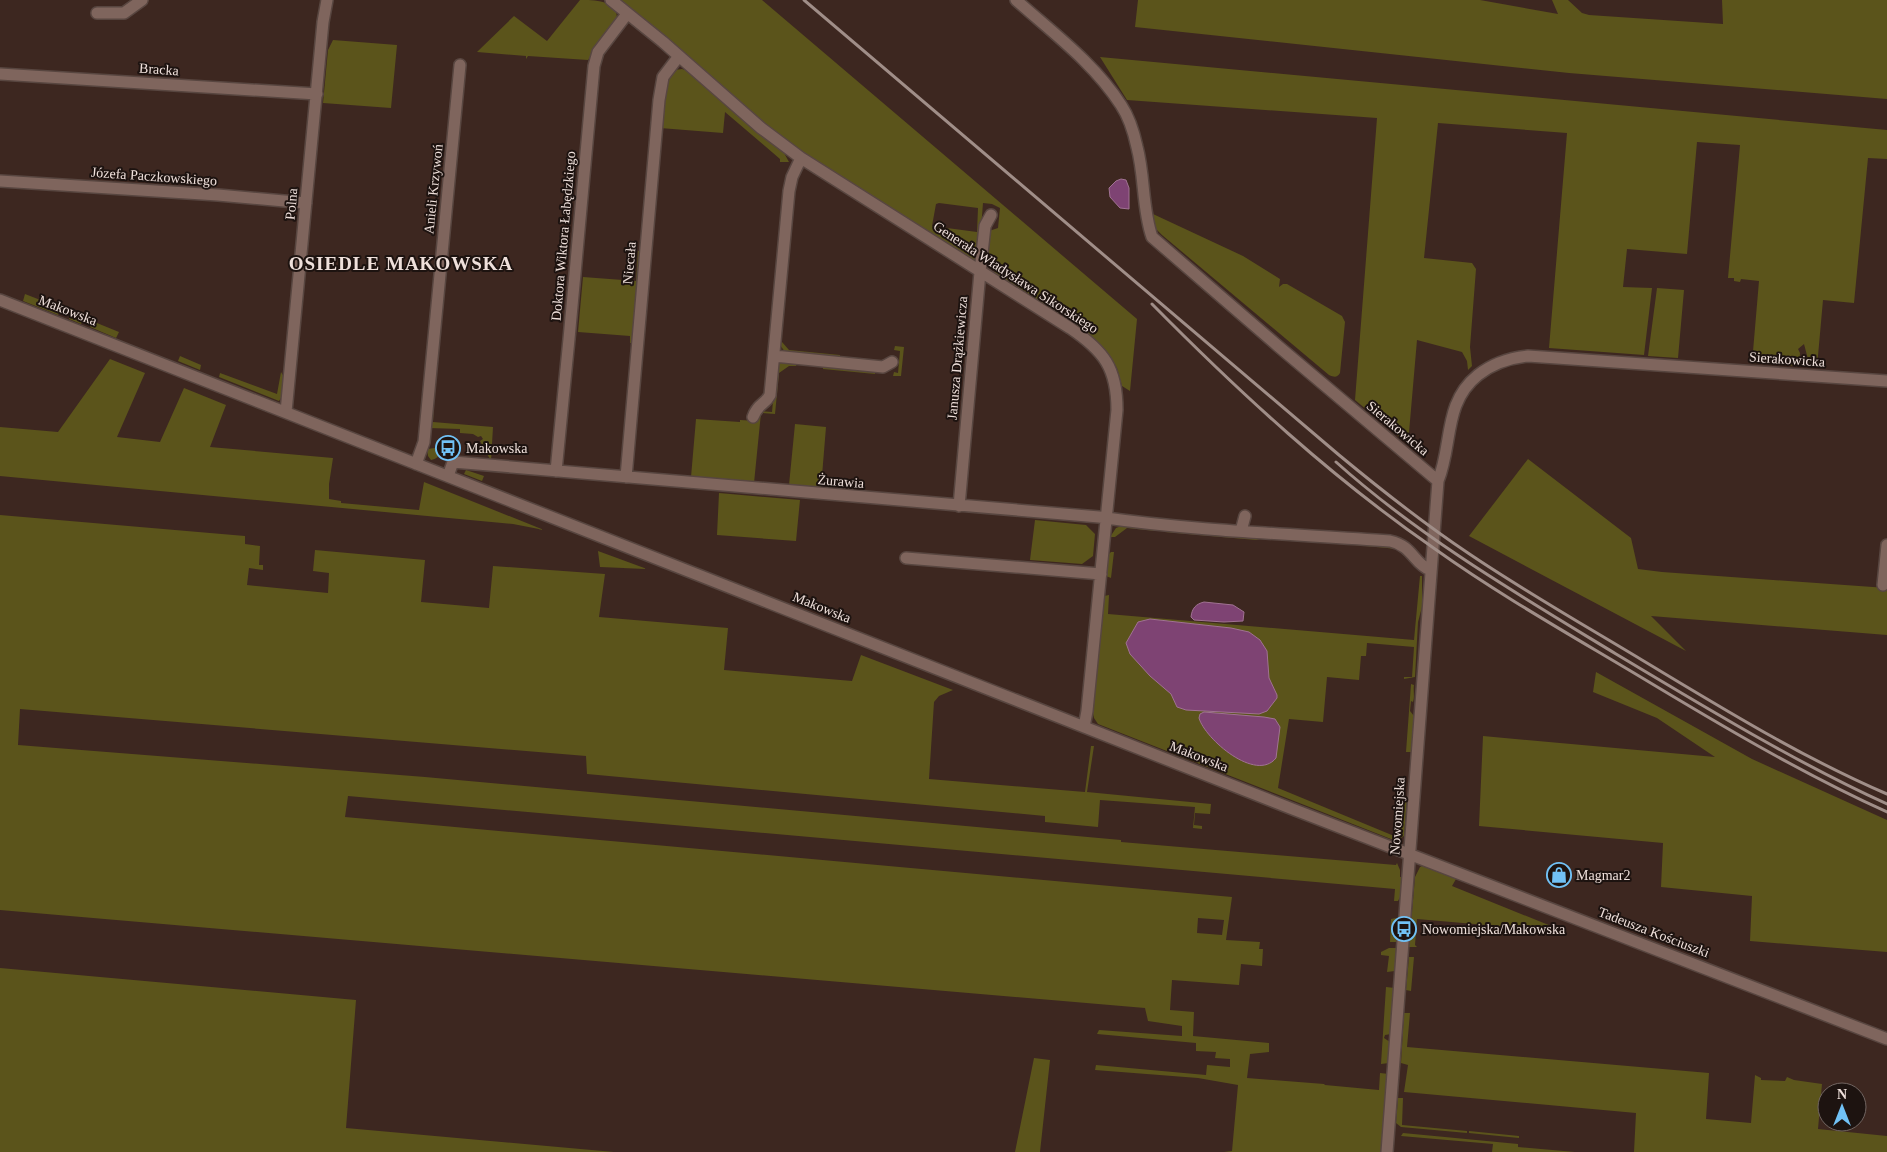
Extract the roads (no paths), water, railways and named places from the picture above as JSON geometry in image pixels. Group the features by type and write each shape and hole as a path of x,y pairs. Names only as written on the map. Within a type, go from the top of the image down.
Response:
{"street":[{"path":"97,13 124,13 142,0"},
{"name":"Polna","path":"286,412 324,9 327,0"},
{"name":"Generała Władysława Sikorskiego","path":"611,0 679,56 761,128 801,158 1090,342 1108,363 1116,383 1117,410 1084,726"},
{"name":"Sierakowicka","path":"1016,0 1097,72 1122,106 1137,147 1143,175 1144,202 1152,237 1438,482 1458,399 1468,384 1480,373 1492,365 1511,358 1541,357 1887,381"},
{"name":"Doktora Wiktora Łabędzkiego","path":"556,471 594,66 598,52 627,14"},
{"name":"Niecała","path":"626,478 659,100 663,77 679,56"},
{"name":"Anieli Krzywoń","path":"416,464 424,442 460,65"},
{"name":"Bracka","path":"0,74 316,94"},
{"path":"753,417 757,407 769,396 789,191 792,177 801,158"},
{"name":"Józefa Paczkowskiego","path":"0,181 218,195 306,203"},
{"name":"Janusza Drążkiewicza","path":"959,506 980,272 985,226 990,215"},
{"name":"Makowska","path":"0,300 1410,854"},
{"path":"774,356 883,367 892,362"},
{"name":"Żurawia","path":"448,476 453,462 1241,531 1395,542 1411,551 1421,564 1430,570"},
{"name":"Nowomiejska","path":"1387,1152 1438,482"},
{"path":"1241,531 1245,516"},
{"path":"1883,585 1887,545"},
{"path":"906,558 1101,574"},
{"name":"Tadeusza Kościuszki","path":"1410,854 1887,1039"}],"railway":[{"path":"804,0 1339,455 1435,530 1532,594 1732,714 1793,748 1887,794"},
{"path":"1152,304 1253,402 1323,464 1397,522 1459,566 1533,613 1727,728 1790,764 1887,812"},
{"path":"1336,462 1368,490 1436,541 1543,610 1750,733 1818,770 1887,804"}],"place":[{"name":"Makowska","path":"448,448"},
{"name":"Magmar2","path":"1559,875"},
{"name":"Nowomiejska/Makowska","path":"1404,929"}],"district":[{"name":"OSIEDLE MAKOWSKA","path":"401,263"}]}
